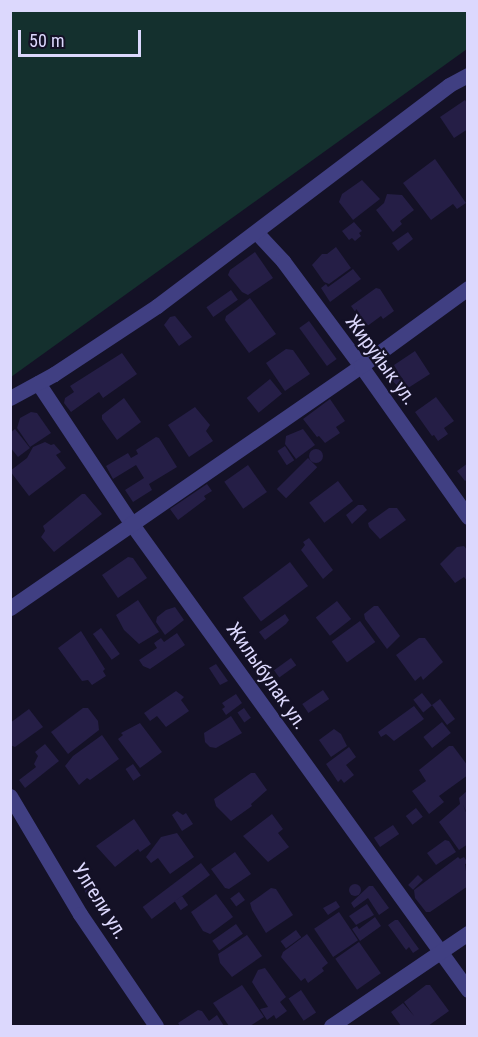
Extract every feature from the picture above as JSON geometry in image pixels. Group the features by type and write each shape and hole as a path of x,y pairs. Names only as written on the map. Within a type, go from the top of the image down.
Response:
{"street":[{"path":"10,398 38,383 157,306 449,85 468,75"},
{"name":"Жируйык ул.","path":"256,232 283,261 468,517"},
{"path":"10,608 361,366 468,288"},
{"name":"Жилыбулак ул.","path":"38,383 131,523 468,990"},
{"name":"Улгели ул.","path":"10,796 80,914 156,1026"},
{"path":"331,1026 468,933"}],"green space":[{"path":"11,10 467,11 467,49 11,377"}],"building":[{"path":"465,100 468,105 468,129 454,138 440,117"},
{"path":"435,159 466,203 457,209 453,204 431,220 403,183"},
{"path":"362,180 380,199 353,220 339,202 342,194"},
{"path":"387,194 402,195 414,210 400,221 402,224 393,232 376,210 384,203"},
{"path":"354,222 362,231 359,233 361,236 355,241 352,238 349,240 342,231"},
{"path":"408,232 413,239 398,251 392,243"},
{"path":"336,247 351,268 329,284 324,282 312,265 322,254 327,254"},
{"path":"255,252 273,278 248,295 242,292 228,275 230,270"},
{"path":"353,269 361,279 330,302 321,288 326,284 328,287"},
{"path":"376,288 380,289 394,311 383,319 381,316 366,327 351,306"},
{"path":"231,290 238,300 213,317 206,307"},
{"path":"250,298 276,334 249,353 225,320 226,316"},
{"path":"175,316 192,337 179,346 164,325 170,317"},
{"path":"309,321 337,359 327,366 299,328"},
{"path":"286,349 293,350 310,374 285,391 266,363"},
{"path":"415,351 430,374 408,388 406,385 399,387 389,378 398,372 394,365"},
{"path":"122,353 137,374 103,398 99,392 71,412 64,403 65,398 74,392 70,386"},
{"path":"270,379 282,394 259,413 247,398"},
{"path":"436,397 454,421 444,428 448,434 438,441 415,412"},
{"path":"124,398 141,422 117,440 102,419 102,415"},
{"path":"330,399 345,421 336,427 340,433 325,443 319,436 317,437 303,419"},
{"path":"195,407 210,425 206,431 213,441 189,457 168,425"},
{"path":"31,412 37,413 51,433 30,447 17,428 20,418"},
{"path":"15,429 30,448 18,457 10,447 10,433"},
{"path":"303,429 315,445 296,459 285,444 286,436"},
{"path":"156,437 159,438 177,467 149,484 152,490 133,502 125,490 144,478 136,465 113,479 106,466 128,453 131,458 138,454 136,450"},
{"path":"45,442 54,444 61,452 56,455 66,468 29,496 10,471 27,458 33,447"},
{"path":"285,446 294,460 287,465 277,451"},
{"path":"313,449 319,449 323,456 319,463 313,463 309,459 309,453"},
{"path":"308,458 317,467 286,498 277,489"},
{"path":"468,463 468,479 465,481 457,471"},
{"path":"248,465 267,492 243,509 224,482"},
{"path":"338,481 353,501 324,523 309,503"},
{"path":"207,484 212,491 204,496 206,499 178,520 170,509"},
{"path":"82,494 85,494 102,514 54,552 41,537 45,531 43,526"},
{"path":"358,505 363,505 367,510 352,524 346,515"},
{"path":"389,508 397,508 406,520 380,539 368,523"},
{"path":"309,538 333,570 323,579 301,550 305,545 303,542"},
{"path":"464,546 468,551 468,582 464,577 455,583 440,564 457,547"},
{"path":"128,557 133,558 147,578 118,598 102,575"},
{"path":"290,562 308,586 261,621 243,598"},
{"path":"138,600 159,632 139,644 124,630 116,615"},
{"path":"337,601 351,619 330,636 316,618"},
{"path":"374,606 378,606 400,636 387,649 365,619 364,614"},
{"path":"175,607 184,620 165,635 156,622 157,617"},
{"path":"285,614 289,620 286,624 265,640 259,632"},
{"path":"360,621 375,642 347,663 332,642"},
{"path":"101,628 120,654 112,660 93,634"},
{"path":"81,631 105,669 103,671 106,676 92,685 88,680 82,681 58,648"},
{"path":"177,633 185,645 150,669 143,666 139,660 157,648 154,643 161,638 164,642"},
{"path":"419,638 425,638 443,662 423,680 421,676 415,681 396,655"},
{"path":"291,658 296,665 279,678 274,670"},
{"path":"216,664 228,681 220,685 209,668"},
{"path":"323,690 329,699 308,713 302,704"},
{"path":"176,691 184,697 181,700 189,711 166,727 157,716 150,721 144,713"},
{"path":"422,693 432,706 423,712 413,700"},
{"path":"236,694 242,703 226,715 222,709 225,707 222,703"},
{"path":"440,699 455,719 447,725 432,705"},
{"path":"414,706 424,719 394,741 386,734 381,737 378,732"},
{"path":"83,708 88,708 98,721 99,730 68,754 51,732"},
{"path":"244,708 251,718 244,722 237,713"},
{"path":"29,709 43,727 15,747 10,745 10,723"},
{"path":"231,716 242,733 216,748 210,747 205,742 204,733"},
{"path":"442,722 451,733 432,748 423,737"},
{"path":"140,723 162,752 140,768 118,739 123,735 121,733"},
{"path":"334,729 341,734 347,746 331,757 319,740"},
{"path":"102,735 119,759 90,780 87,778 79,785 65,766 73,756"},
{"path":"45,744 59,761 25,788 19,780 36,767 34,764 38,756 35,752"},
{"path":"449,746 453,746 468,766 468,775 439,796 444,802 429,814 412,791 426,781 419,770"},
{"path":"349,747 356,757 346,765 354,775 344,783 341,779 338,782 326,764"},
{"path":"133,764 141,776 133,781 126,769"},
{"path":"251,773 255,773 267,790 251,804 252,806 231,821 216,806 214,799"},
{"path":"468,790 468,815 463,805 468,817 468,844 459,850 439,822 460,804 459,798"},
{"path":"416,808 423,817 413,825 406,816"},
{"path":"177,811 183,815 186,813 193,824 182,831 172,815"},
{"path":"272,814 283,829 278,833 289,847 268,862 243,836"},
{"path":"134,819 151,844 140,852 138,849 115,867 96,846"},
{"path":"393,825 399,834 380,847 374,838"},
{"path":"177,833 194,857 170,874 158,858 151,863 146,857 161,837"},
{"path":"445,840 449,841 456,852 436,865 427,853"},
{"path":"235,852 251,874 229,889 225,888 211,869"},
{"path":"458,857 460,859 464,857 468,863 465,864 468,886 430,912 426,912 415,898 414,890"},
{"path":"201,863 210,875 152,919 143,907"},
{"path":"418,875 423,880 413,890 408,885"},
{"path":"88,879 95,886 86,893 81,886"},
{"path":"357,884 360,885 360,895 353,896 350,895 349,888 350,885"},
{"path":"369,886 373,886 389,908 379,915 368,898 354,908 351,903"},
{"path":"271,888 276,889 293,915 266,933 250,903"},
{"path":"239,892 245,900 236,907 230,899"},
{"path":"216,894 233,917 210,934 203,931 191,912"},
{"path":"182,896 188,905 181,910 175,901"},
{"path":"336,901 340,907 328,915 323,908"},
{"path":"367,904 374,915 356,925 349,916"},
{"path":"339,912 358,940 333,957 314,929"},
{"path":"375,917 381,926 360,941 352,929 357,926 359,929"},
{"path":"398,920 419,949 413,953 409,947 406,950 388,925"},
{"path":"236,924 243,934 219,950 212,941"},
{"path":"296,930 301,937 286,948 281,941"},
{"path":"307,934 328,963 322,968 324,971 308,983 305,978 301,981 281,957 283,952"},
{"path":"247,935 262,956 232,977 220,963 218,954"},
{"path":"359,942 381,973 357,990 335,959"},
{"path":"265,968 286,997 280,1002 287,1011 276,1019 274,1015 267,1020 260,1009 268,1007 252,982 258,970"},
{"path":"242,985 264,1017 250,1026 229,1026 213,1003"},
{"path":"426,985 430,985 449,1011 428,1026 401,1026 391,1012 403,1003 414,1016 404,1002"},
{"path":"301,990 316,1012 304,1021 289,998"},
{"path":"198,1010 202,1011 209,1021 217,1015 224,1026 180,1026 178,1023"}]}
